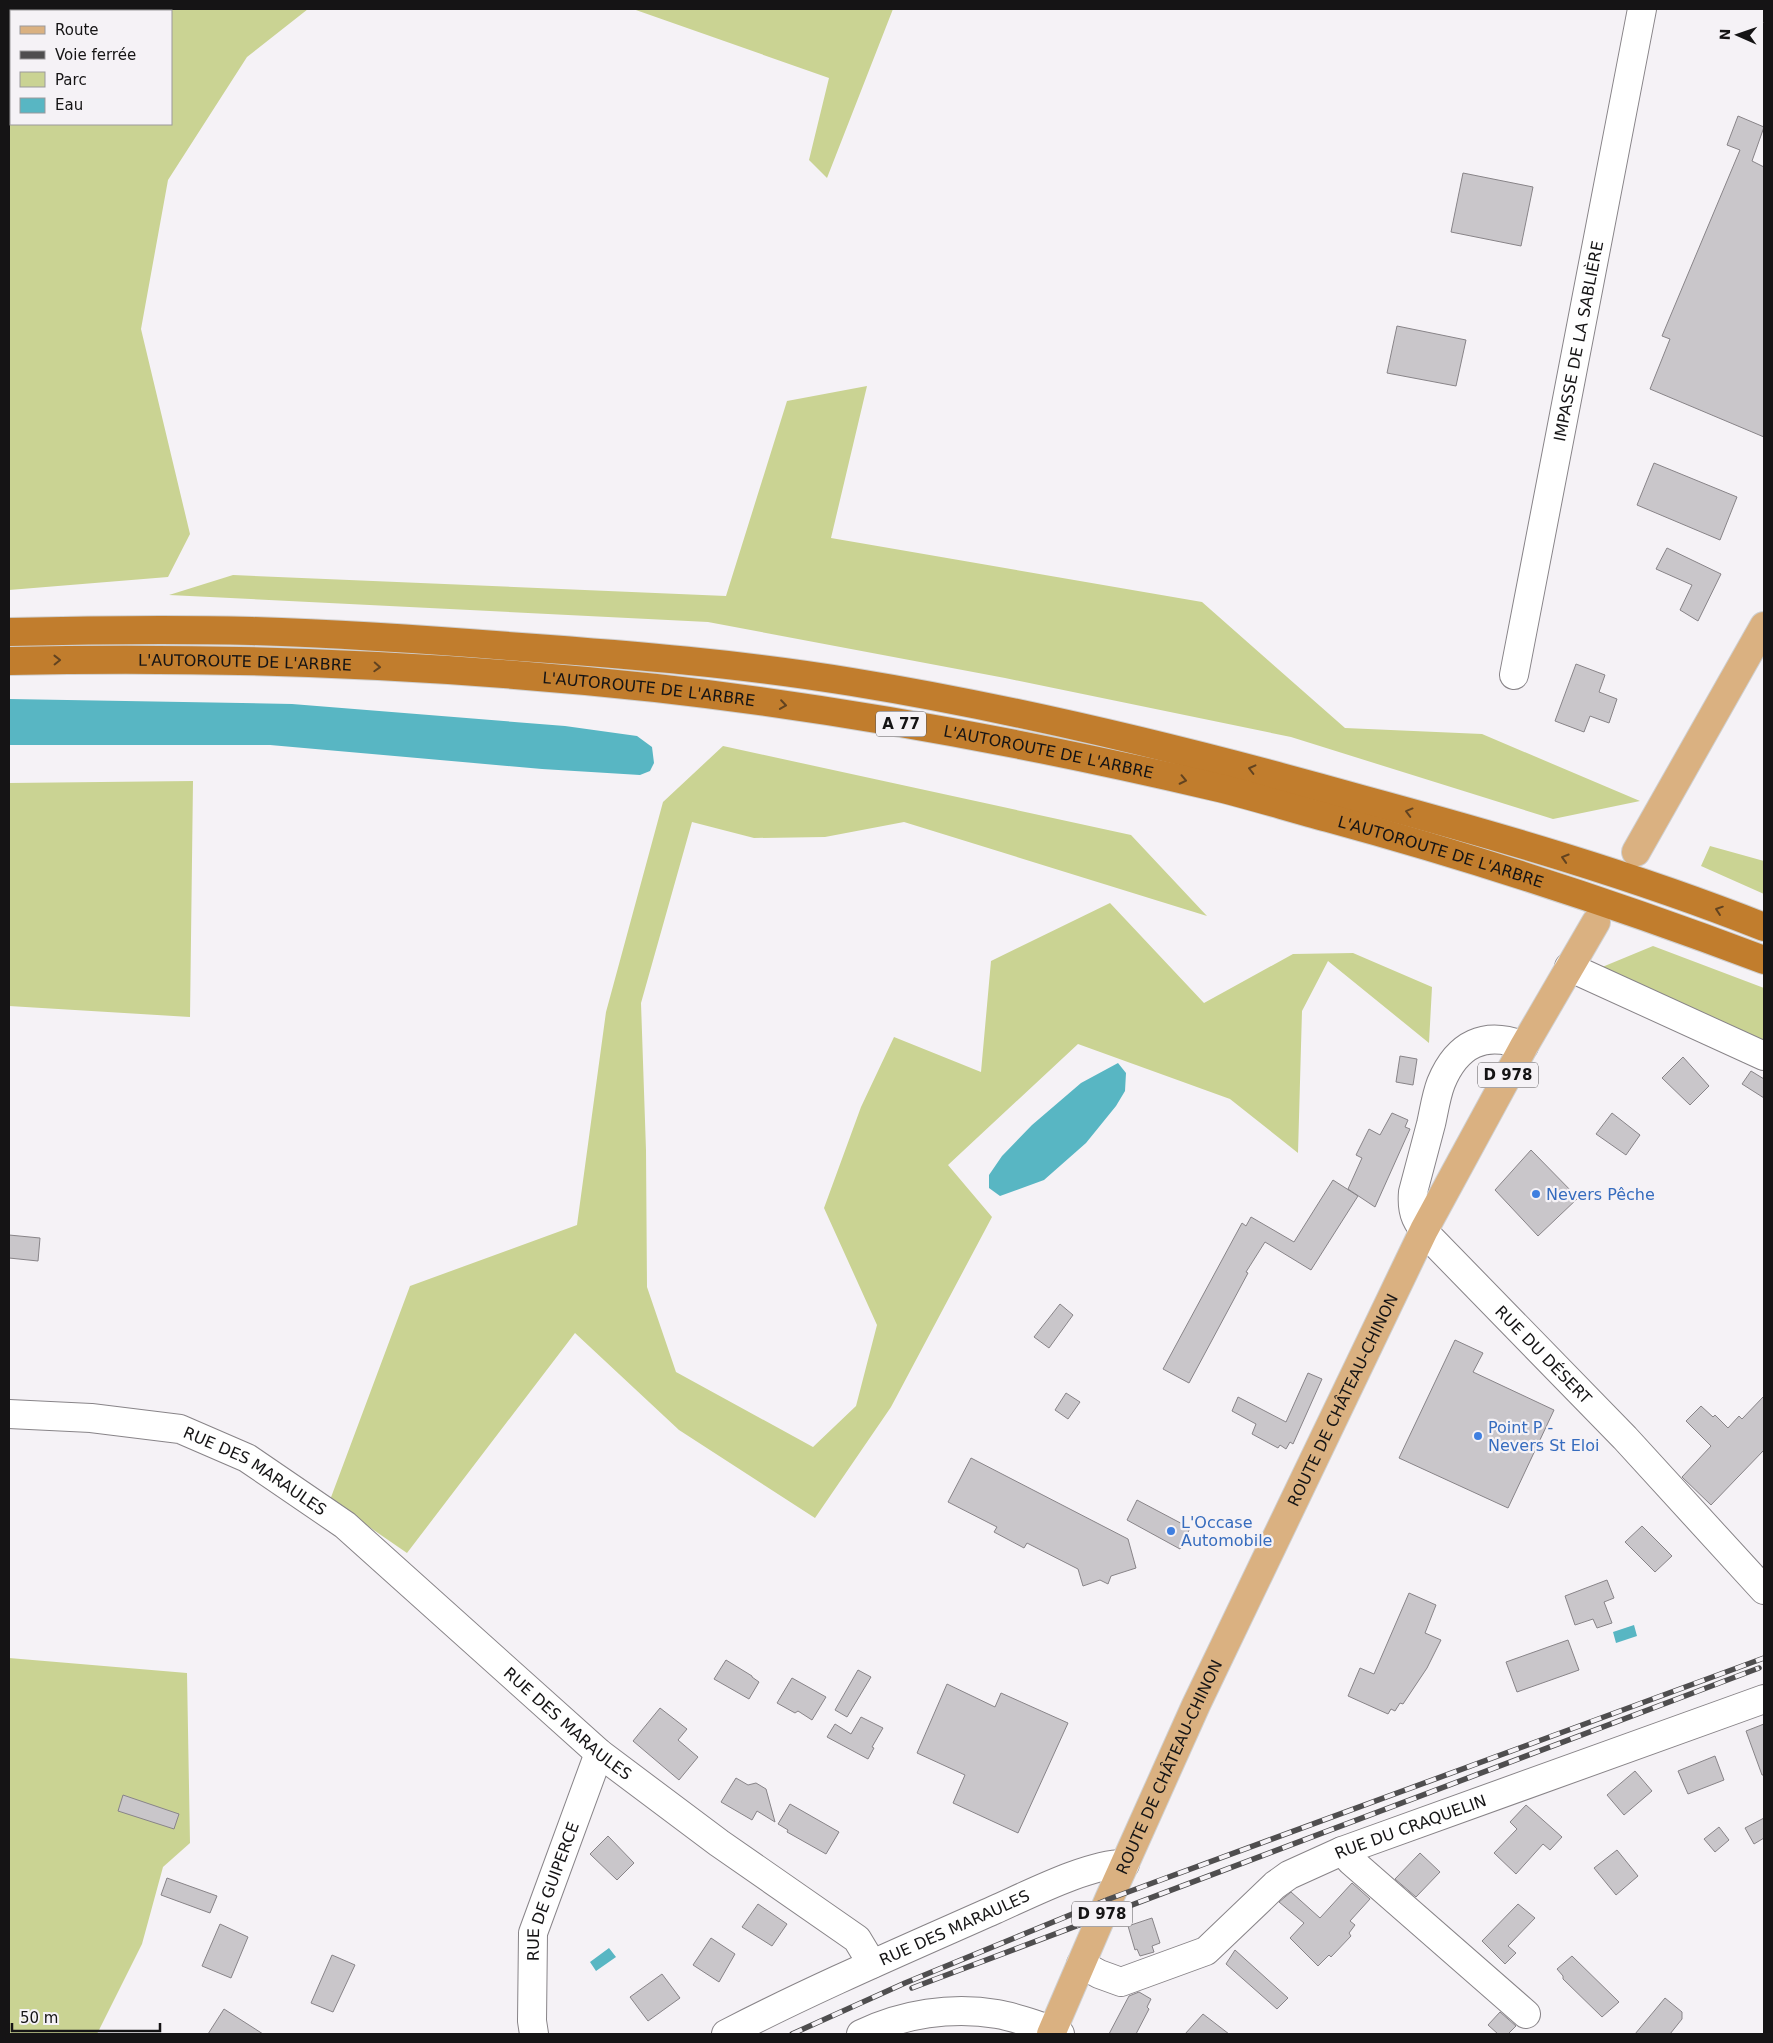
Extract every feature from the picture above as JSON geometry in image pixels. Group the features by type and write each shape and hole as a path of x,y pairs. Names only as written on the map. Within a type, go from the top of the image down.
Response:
{"highway":[{"name":"L'AUTOROUTE DE L'ARBRE","path":"9,632 251,631 442,641 658,657 852,682 1117,735 1264,772 1444,821 1573,860 1661,889 1764,927"},
{"name":"L'AUTOROUTE DE L'ARBRE","path":"9,661 174,660 461,671 657,688 852,715 1017,745 1227,790 1433,847 1645,916 1764,960"}],"main road":[{"path":"1636,852 1764,626"},
{"name":"ROUTE DE CHÂTEAU-CHINON","path":"1055,2033 1081,1964 1196,1705 1424,1230 1524,1046 1596,922"}],"street":[{"name":"IMPASSE DE LA SABLIÈRE","path":"1514,675 1642,9"},
{"path":"1569,967 1764,1056"},
{"name":"RUE DU DÉSERT","path":"1524,1046 1508,1040 1489,1038 1469,1046 1452,1062 1441,1083 1413,1192 1412,1205 1414,1215 1424,1230 1625,1438 1764,1590"},
{"name":"RUE DES MARAULES","path":"9,1414 91,1418 180,1429 247,1458 345,1525 600,1753 719,1843 857,1939 872,1964 1057,1883 1112,1864 1125,1864"},
{"name":"RUE DU CRAQUELIN","path":"1081,1964 1099,1974 1121,1982 1206,1951 1275,1885 1289,1875 1342,1851 1764,1699"},
{"name":"RUE DE GUIPERCE","path":"534,2034 532,2021 533,1934 600,1753"},
{"path":"1342,1851 1351,1861 1526,2014"},
{"path":"726,2034 872,1964"},
{"path":"861,2034 876,2027 920,2015 956,2010 998,2014 1055,2033"}],"green space":[{"path":"9,9 308,9 247,57 168,180 141,329 190,534 168,577 9,590"},
{"path":"633,9 893,9 827,178 809,160 829,78"},
{"path":"867,386 831,538 1202,602 1345,728 1482,734 1640,801 1553,819 1291,737 1005,678 708,622 169,595 233,575 726,596 787,401"},
{"path":"723,746 1131,835 1207,916 904,822 825,837 754,838 692,822 641,1003 646,1150 647,1287 676,1372 813,1447 856,1406 877,1325 824,1208 861,1107 894,1037 981,1072 991,961 1110,903 1204,1003 1293,954 1353,953 1432,987 1429,1043 1328,961 1302,1011 1298,1153 1230,1099 1078,1044 948,1165 992,1217 891,1407 815,1518 679,1430 575,1333 407,1553 330,1500 410,1286 577,1225 606,1012 663,802"},
{"path":"193,781 190,1017 9,1006 9,783"},
{"path":"1710,846 1764,861 1764,894 1701,866"},
{"path":"1653,946 1764,988 1764,1044 1595,970"},
{"path":"9,1658 187,1673 190,1843 163,1867 142,1944 97,2034 9,2034"}],"water":[{"path":"9,699 292,704 565,726 637,736 652,747 654,763 650,771 640,775 542,769 270,745 9,745"},
{"path":"1118,1063 1126,1073 1125,1091 1116,1106 1086,1143 1044,1180 1000,1196 989,1188 989,1175 1002,1156 1032,1125 1081,1083"},
{"path":"1634,1625 1637,1636 1616,1643 1613,1632"},
{"path":"609,1948 616,1957 596,1971 590,1962"}],"building":[{"path":"1738,116 1764,127 1752,161 1764,167 1764,437 1650,389 1670,339 1662,336 1740,150 1727,145"},
{"path":"1463,173 1533,187 1521,246 1451,232"},
{"path":"1397,326 1466,340 1456,386 1387,373"},
{"path":"1654,463 1737,497 1720,540 1637,505"},
{"path":"1667,548 1721,574 1698,621 1680,610 1692,585 1656,569"},
{"path":"1576,664 1605,675 1599,692 1617,699 1609,723 1590,716 1584,732 1555,721"},
{"path":"1400,1056 1417,1059 1413,1085 1396,1082"},
{"path":"1683,1057 1709,1086 1690,1105 1662,1078"},
{"path":"1751,1071 1764,1079 1764,1098 1742,1084"},
{"path":"1392,1113 1408,1120 1405,1127 1410,1129 1375,1207 1348,1189 1362,1158 1356,1155 1369,1129 1380,1135"},
{"path":"1612,1113 1640,1135 1626,1155 1596,1134"},
{"path":"1531,1150 1578,1198 1538,1236 1495,1190"},
{"path":"1333,1180 1358,1196 1311,1270 1265,1242 1246,1272 1248,1273 1189,1383 1163,1369 1242,1223 1246,1226 1251,1217 1294,1242"},
{"path":"9,1235 40,1238 38,1261 9,1258"},
{"path":"1060,1304 1073,1315 1049,1348 1034,1337"},
{"path":"1455,1340 1483,1353 1473,1372 1554,1410 1508,1508 1399,1458"},
{"path":"1308,1373 1322,1379 1293,1444 1290,1442 1286,1449 1280,1445 1278,1448 1252,1434 1256,1424 1232,1411 1238,1397 1286,1422"},
{"path":"1066,1393 1080,1402 1068,1419 1055,1410"},
{"path":"1764,1396 1764,1450 1711,1505 1682,1477 1711,1446 1686,1421 1701,1406 1713,1417 1715,1415 1728,1428 1739,1416 1742,1419"},
{"path":"971,1458 1128,1539 1136,1568 1111,1576 1108,1584 1100,1580 1083,1586 1078,1569 1027,1543 1024,1548 994,1532 997,1527 948,1502"},
{"path":"1137,1500 1190,1528 1180,1549 1127,1520"},
{"path":"1642,1526 1672,1556 1655,1572 1625,1542"},
{"path":"1607,1580 1614,1598 1604,1602 1612,1623 1597,1628 1593,1619 1575,1625 1565,1596"},
{"path":"1409,1593 1436,1605 1425,1633 1441,1640 1427,1668 1403,1704 1400,1703 1395,1711 1391,1709 1388,1714 1348,1696 1360,1668 1374,1674"},
{"path":"1568,1640 1579,1670 1517,1692 1506,1662"},
{"path":"726,1660 759,1682 749,1699 714,1679"},
{"path":"858,1670 871,1677 847,1717 835,1710"},
{"path":"792,1678 826,1697 812,1720 798,1711 795,1713 777,1703"},
{"path":"947,1684 995,1707 1001,1693 1068,1723 1018,1833 953,1803 965,1775 917,1753"},
{"path":"660,1708 687,1729 678,1740 698,1757 679,1780 633,1741"},
{"path":"861,1717 883,1728 872,1747 874,1748 868,1759 827,1737 835,1724 851,1734"},
{"path":"1764,1724 1764,1775 1762,1775 1746,1731"},
{"path":"1715,1756 1724,1780 1688,1794 1678,1771"},
{"path":"1635,1771 1652,1791 1624,1815 1607,1795"},
{"path":"736,1778 748,1785 756,1783 766,1789 775,1822 757,1811 752,1820 721,1802"},
{"path":"123,1795 179,1814 174,1829 118,1811"},
{"path":"790,1804 839,1832 826,1854 787,1832 788,1830 778,1824"},
{"path":"1526,1805 1562,1837 1550,1850 1543,1844 1516,1874 1494,1853 1517,1829 1510,1822"},
{"path":"1764,1818 1764,1838 1754,1844 1745,1828"},
{"path":"1719,1827 1729,1840 1715,1852 1704,1839"},
{"path":"608,1836 634,1863 617,1880 590,1854"},
{"path":"1617,1850 1638,1876 1616,1895 1594,1868"},
{"path":"1420,1853 1440,1872 1416,1897 1395,1879"},
{"path":"167,1878 217,1896 210,1913 161,1895"},
{"path":"1352,1883 1370,1899 1350,1921 1355,1925 1349,1933 1351,1936 1331,1957 1329,1955 1318,1966 1290,1938 1304,1923 1279,1902 1291,1892 1320,1918"},
{"path":"758,1904 787,1924 772,1946 742,1927"},
{"path":"1518,1904 1535,1918 1508,1946 1516,1953 1505,1964 1482,1941"},
{"path":"1152,1918 1160,1943 1152,1946 1154,1952 1140,1956 1137,1949 1135,1950 1128,1926"},
{"path":"220,1924 248,1937 231,1978 202,1966"},
{"path":"711,1938 735,1954 719,1982 693,1965"},
{"path":"1235,1950 1288,1998 1277,2009 1226,1964"},
{"path":"332,1955 355,1965 333,2012 311,2003"},
{"path":"1572,1956 1619,2002 1602,2017 1563,1979 1563,1976 1557,1969"},
{"path":"662,1974 680,1998 648,2021 630,1997"},
{"path":"1139,1992 1151,1999 1147,2007 1149,2009 1136,2034 1109,2034 1129,1996"},
{"path":"1665,1998 1682,2012 1682,2019 1670,2034 1635,2034"},
{"path":"224,2009 263,2034 208,2034"},
{"path":"1500,2012 1516,2026 1508,2034 1498,2034 1488,2025"},
{"path":"1203,2014 1229,2034 1185,2034"}],"railway":[{"path":"792,2034 905,1983 1109,1899 1764,1658"},
{"path":"912,1988 1759,1668"}],"place":[{"name":"Nevers Pêche","path":"1536,1194"},
{"name":"Point P - Nevers St Eloi","path":"1478,1436"},
{"name":"L'Occase Automobile","path":"1171,1531"}]}
